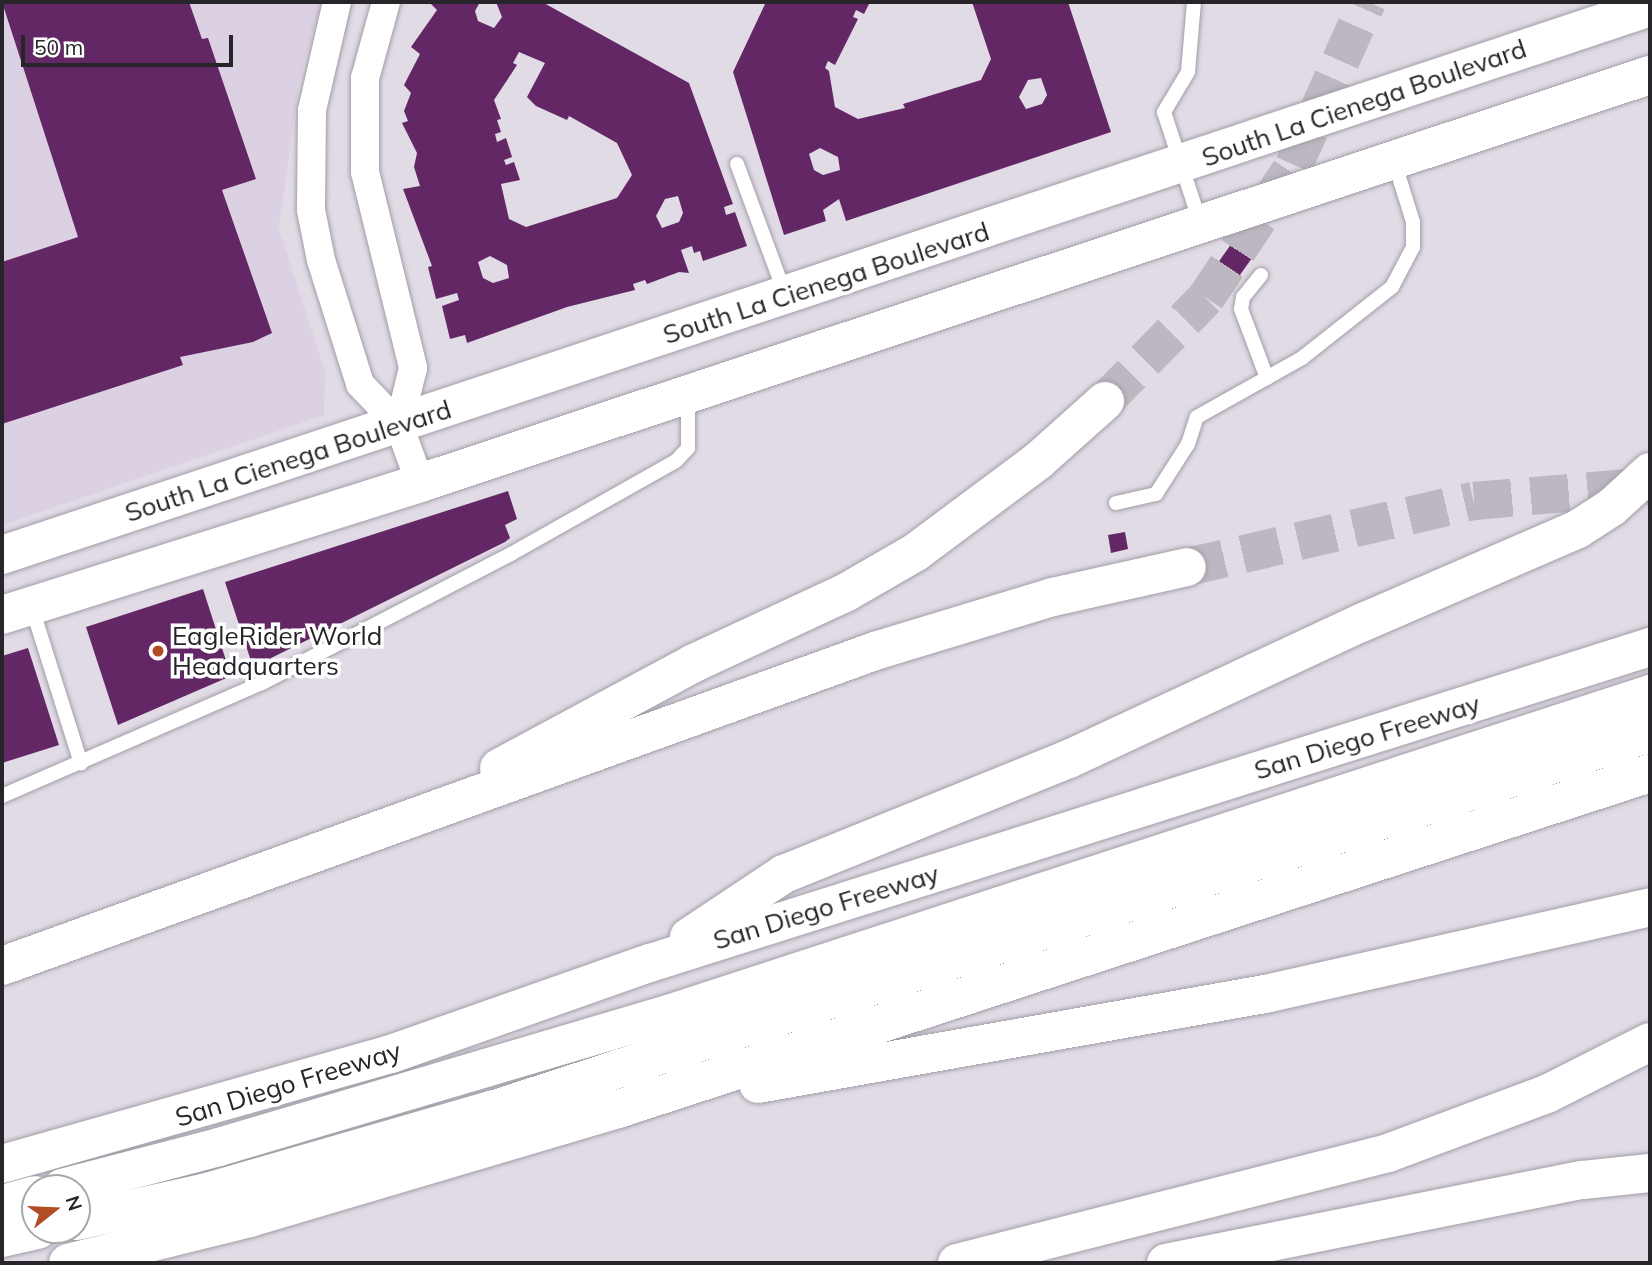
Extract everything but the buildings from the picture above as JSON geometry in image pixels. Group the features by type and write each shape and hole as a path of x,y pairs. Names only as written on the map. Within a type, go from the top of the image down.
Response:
{"main road":[{"name":"South La Cienega Boulevard","path":"2,555 1650,7"},
{"path":"17,611 420,483 1650,75"},
{"path":"379,832 692,664 845,593 916,552 1038,461 1105,401"},
{"path":"650,962 783,874 1069,759 1361,623 1578,529 1612,507 1650,472"},
{"path":"2,966 960,623 1187,567"},
{"name":"San Diego Freeway","path":"2,1164 218,1107 391,1054 650,962 1650,648"},
{"path":"91,1180 219,1147 671,1013 1650,694"},
{"path":"91,1218 207,1192 492,1110 1650,733"},
{"path":"68,1263 250,1218 618,1109 1650,773"},
{"path":"618,1109 1265,994 1650,907"},
{"path":"957,1263 1388,1153 1547,1094 1650,1042"},
{"path":"1166,1263 1583,1180 1650,1173"},
{"path":"2,1204 21,1199"},
{"path":"2,1238 21,1234"}],"street":[{"path":"337,2 312,110 311,210 321,260 360,384 399,425 420,483"},
{"path":"386,2 365,78 365,172 413,368 399,425"}],"lane":[{"path":"1195,2 1188,72 1164,112 1200,223"},
{"path":"1116,503 1156,494 1188,444 1196,417 1267,378 1371,306 1406,268 1413,222 1394,160"},
{"path":"737,164 786,296"},
{"path":"1261,275 1243,298 1241,309 1267,378"},
{"path":"2,796 262,683 511,554 676,461 688,448 688,393"},
{"path":"17,611 81,763"}],"shaded area":[{"path":"2,2 321,2 299,82 279,229 325,371 324,415 2,525"}],"tunnel":[{"path":"1105,401 1206,298 1294,165 1367,2"},
{"path":"1187,567 1474,501 1650,486"}],"place":[{"name":"EagleRider World Headquarters","path":"158,651"}]}
